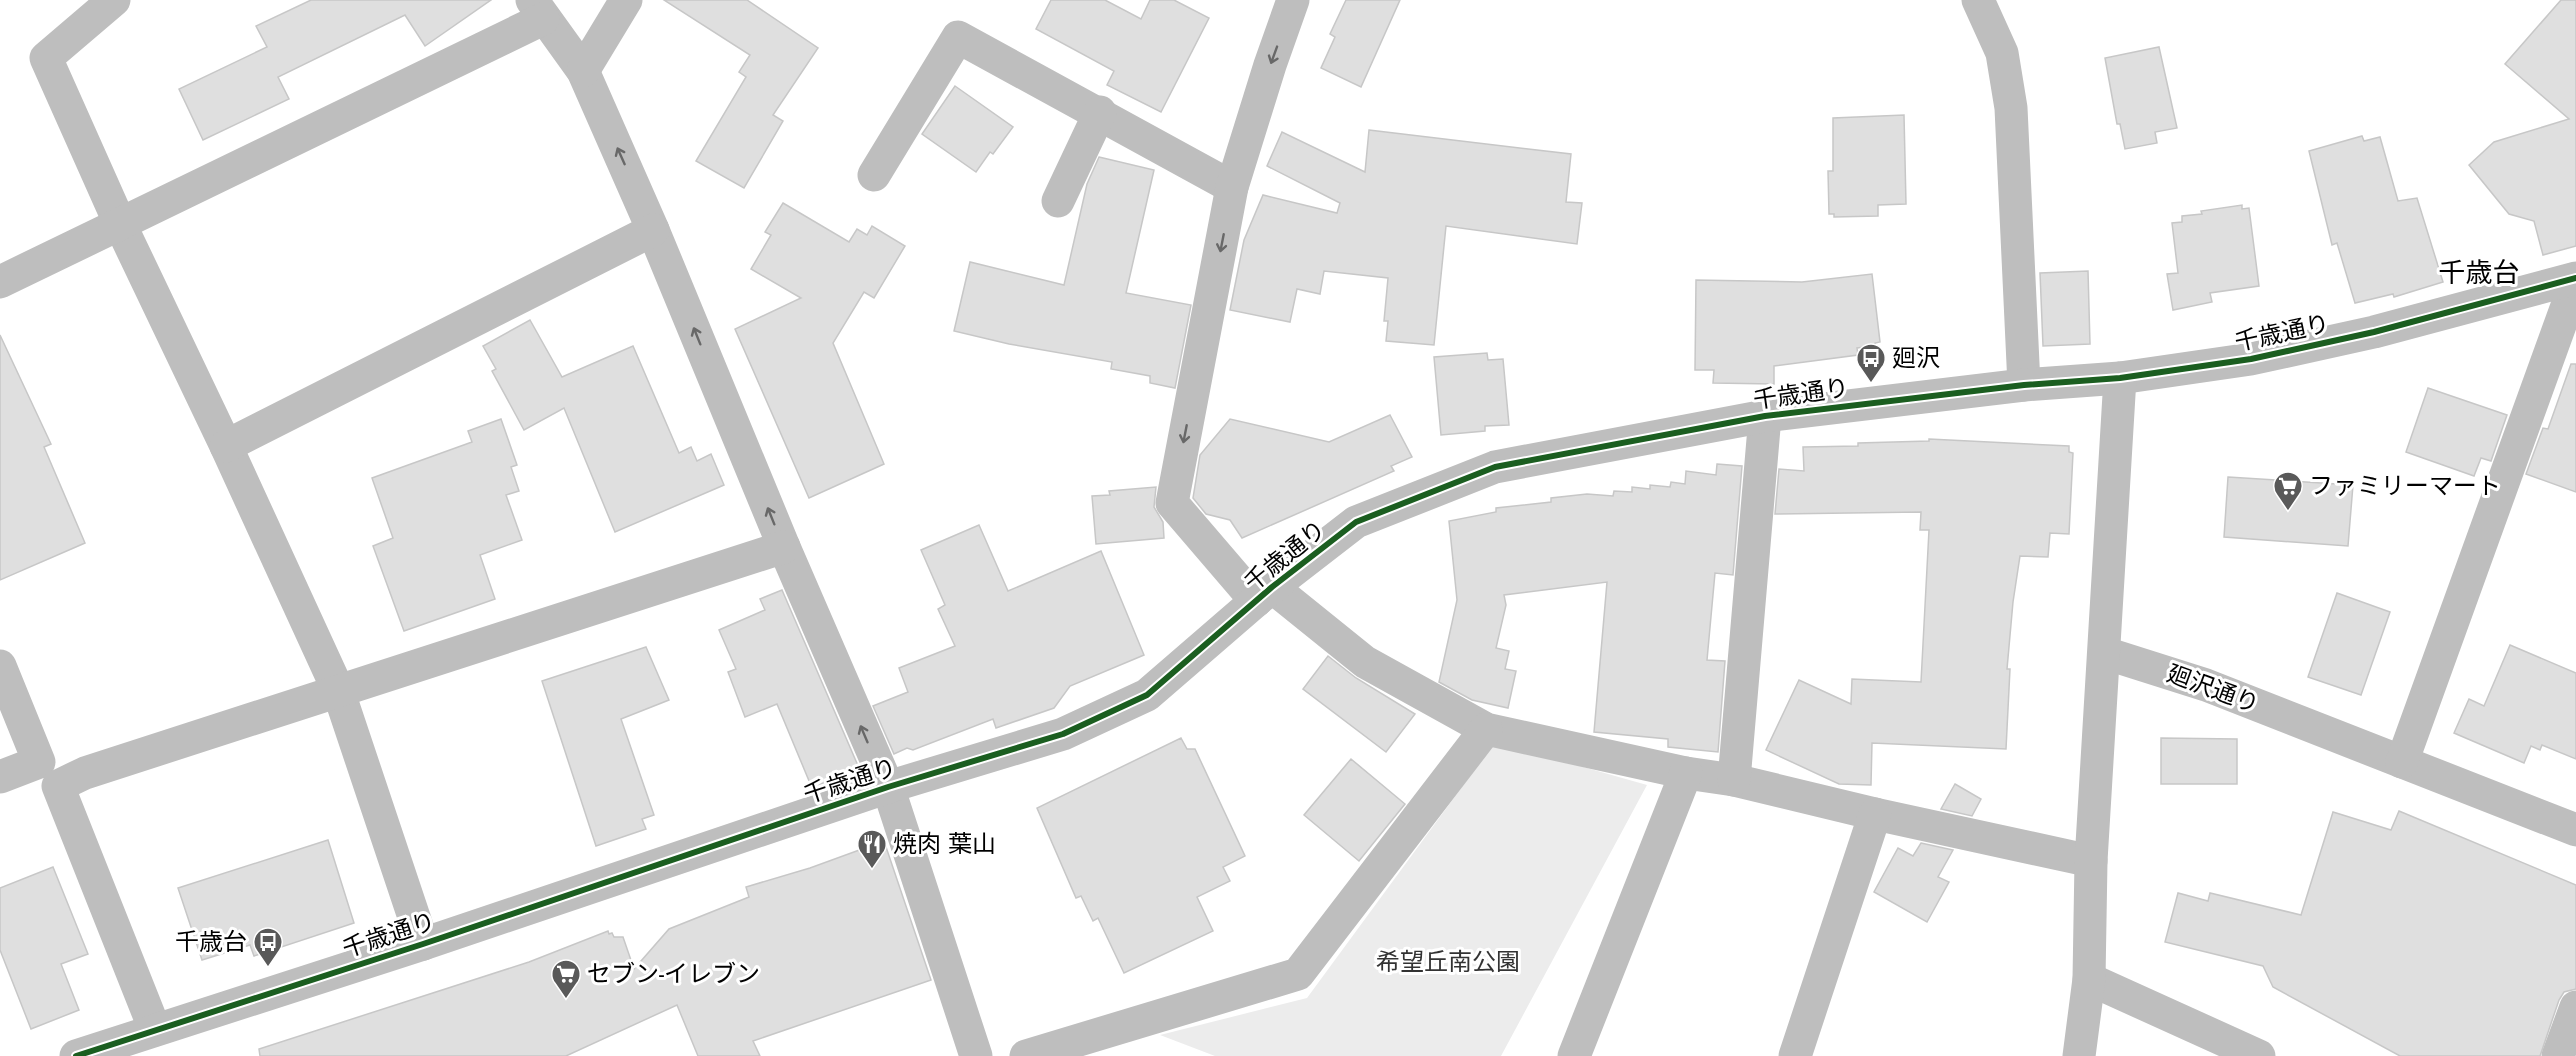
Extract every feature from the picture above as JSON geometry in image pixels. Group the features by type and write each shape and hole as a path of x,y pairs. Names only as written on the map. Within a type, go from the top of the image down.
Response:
{"street":[{"path":"114,0 46,58 120,224 226,446 338,690 423,944"},
{"path":"583,71 626,0"},
{"path":"1293,0 1232,187 1172,503 1264,594 1365,662 1486,729 1686,773 1734,780 1875,814 2091,861"},
{"path":"1978,0 2002,53 2011,108 2024,384"},
{"path":"0,282 120,224 538,9 583,71 653,230 784,547 888,787 976,1056"},
{"path":"874,175 958,37 1100,112 1232,187"},
{"path":"1058,201 1100,112"},
{"path":"226,446 653,230"},
{"path":"2402,762 2576,279"},
{"name":"千歳通り","path":"76,1056 423,944 888,787 1063,734 1147,695 1264,594 1356,522 1495,467 1765,416 2024,384 2120,378 2273,354 2374,332 2576,279"},
{"path":"2079,1056 2089,979 2091,861 2120,378"},
{"path":"1734,780 1765,416"},
{"path":"155,1030 58,786 86,773 338,690 784,547"},
{"name":"廻沢通り","path":"2105,653 2206,685 2576,830"},
{"path":"0,666 39,762 0,777"},
{"path":"1026,1056 1298,974 1486,729"},
{"path":"1574,1056 1686,773"},
{"path":"1795,1056 1875,814"},
{"path":"2089,979 2259,1056"},
{"path":"2558,1056 2576,1007"}],"green space":[{"name":"希望丘南公園","path":"1495,742 1647,785 1501,1056 1215,1056 1160,1035 1307,998"}],"building":[{"path":"311,0 491,0 425,46 405,15 278,77 289,99 203,140 179,89 267,47 256,26"},
{"path":"664,0 747,0 818,48 773,115 783,121 744,188 696,161 746,77 739,72 750,55"},
{"path":"1051,0 1105,0 1141,19 1150,0 1174,0 1209,18 1161,112 1107,85 1114,71 1036,29"},
{"path":"1346,0 1400,0 1361,87 1321,68 1335,37 1330,34"},
{"path":"2561,0 2576,0 2576,246 2543,255 2534,221 2509,214 2469,165 2494,142 2569,119 2505,64"},
{"path":"2159,47 2177,128 2155,132 2157,143 2125,149 2120,124 2117,124 2105,58"},
{"path":"955,86 1013,127 993,154 990,152 976,172 922,134"},
{"path":"1904,115 1906,204 1878,205 1878,216 1834,217 1834,214 1829,214 1828,171 1833,171 1833,118"},
{"path":"1369,130 1571,154 1566,202 1582,203 1577,244 1446,226 1434,345 1386,341 1388,321 1384,321 1388,278 1324,271 1320,294 1297,289 1290,322 1230,310 1244,240 1263,195 1337,213 1340,203 1267,166 1282,132 1365,172"},
{"path":"2362,136 2364,141 2380,137 2398,201 2417,198 2443,282 2394,297 2393,294 2355,303 2337,243 2332,245 2309,151"},
{"path":"1099,157 1154,170 1126,293 1191,305 1175,388 1150,383 1150,376 1111,369 1112,362 1009,344 954,331 970,262 1064,285 1087,184"},
{"path":"783,203 849,242 857,229 867,235 872,226 905,246 874,298 864,292 833,343 884,464 809,498 735,329 801,298 751,269 771,235 765,232"},
{"path":"2242,205 2242,209 2249,208 2259,286 2210,293 2212,302 2173,310 2167,274 2178,273 2172,223 2182,222 2182,216 2202,214 2201,211"},
{"path":"2088,271 2090,344 2043,346 2040,273"},
{"path":"1872,274 1880,342 1875,343 1875,346 1857,348 1858,355 1774,366 1774,384 1713,383 1714,370 1695,370 1696,280 1802,282"},
{"path":"530,320 562,377 633,346 679,453 691,447 697,461 711,454 724,485 615,532 564,408 524,430 492,371 496,369 483,346"},
{"path":"0,335 51,444 44,447 85,543 0,580"},
{"path":"1487,353 1488,360 1503,359 1509,425 1485,426 1485,431 1441,435 1434,357"},
{"path":"2571,364 2576,364 2576,492 2526,474 2543,428 2548,429"},
{"path":"2428,388 2507,415 2491,461 2481,458 2474,476 2406,452"},
{"path":"1390,415 1412,457 1391,466 1394,471 1242,538 1230,520 1206,514 1193,498 1200,455 1230,419 1329,442"},
{"path":"501,419 517,465 511,467 519,491 506,495 522,540 480,555 495,599 404,631 373,546 393,538 372,478 472,442 468,431"},
{"path":"1929,439 2069,446 2069,452 2073,453 2069,534 2050,533 2048,557 2020,556 2007,669 2010,669 2006,749 1872,743 1871,785 1839,784 1766,750 1799,680 1851,704 1852,679 1921,682 1929,530 1920,530 1921,512 1775,514 1779,469 1804,471 1803,447 1858,446 1858,443 1929,441"},
{"path":"1717,464 1742,466 1733,575 1715,573 1707,660 1725,661 1718,752 1668,747 1668,739 1594,732 1607,582 1504,595 1506,605 1496,648 1509,651 1505,669 1516,671 1508,708 1472,700 1439,682 1457,600 1449,521 1496,512 1496,508 1551,502 1551,498 1587,494 1613,496 1614,491 1632,492 1632,487 1650,489 1650,485 1670,487 1671,482 1685,484 1686,471 1716,475"},
{"name":"ファミリーマート","path":"2228,477 2353,485 2348,546 2224,537"},
{"path":"1156,487 1154,507 1163,522 1164,538 1096,544 1092,496 1110,495 1109,491"},
{"path":"979,525 1008,591 1101,551 1144,655 1070,686 1054,708 996,728 993,719 913,750 907,748 894,754 873,706 908,692 899,668 955,646 938,609 945,605 921,550"},
{"path":"782,590 859,768 812,788 777,704 745,717 728,672 736,669 719,630 765,610 760,599"},
{"path":"2337,593 2390,612 2361,695 2308,677"},
{"path":"2510,645 2576,673 2576,759 2542,745 2540,750 2531,746 2524,763 2454,733 2469,699 2484,706"},
{"path":"646,647 669,700 621,719 654,815 642,819 646,829 596,846 542,681"},
{"path":"1328,656 1356,678 1415,714 1386,752 1303,689"},
{"path":"1181,738 1187,749 1195,749 1245,856 1223,867 1230,881 1197,897 1213,931 1124,973 1098,918 1093,921 1081,896 1076,898 1037,808"},
{"path":"2161,738 2237,739 2237,784 2161,784"},
{"path":"1351,759 1405,804 1359,861 1304,815"},
{"path":"1955,784 1981,799 1972,816 1941,809"},
{"path":"2399,811 2576,885 2576,989 2564,992 2559,1000 2540,1056 2400,1056 2273,987 2263,966 2165,942 2178,893 2208,901 2210,893 2301,915 2333,812 2391,830"},
{"path":"328,840 354,923 254,956 250,945 202,960 178,888"},
{"path":"884,841 931,980 753,1041 760,1056 698,1056 677,1005 566,1056 260,1056 259,1049 529,962 608,931 614,937 623,937 634,969 669,929 749,897 746,887 810,868"},
{"path":"1921,843 1953,850 1938,877 1949,882 1927,922 1874,892 1898,848 1913,856"},
{"path":"53,867 88,954 61,964 79,1010 31,1029 0,950 0,888"}],"cycle path":[{"path":"76,1056 423,944 888,787 1063,734 1147,695 1272,587 1356,522 1495,467 1765,416 2024,385 2120,378 2251,359 2374,332 2576,278"}],"place":[{"name":"廻沢","path":"1871,384"},
{"name":"ファミリーマート","path":"2288,512"},
{"name":"焼肉 葉山","path":"872,870"},
{"name":"千歳台","path":"268,968"},
{"name":"セブン-イレブン","path":"566,1000"}],"district":[{"name":"千歳台","path":"2479,273"}]}
